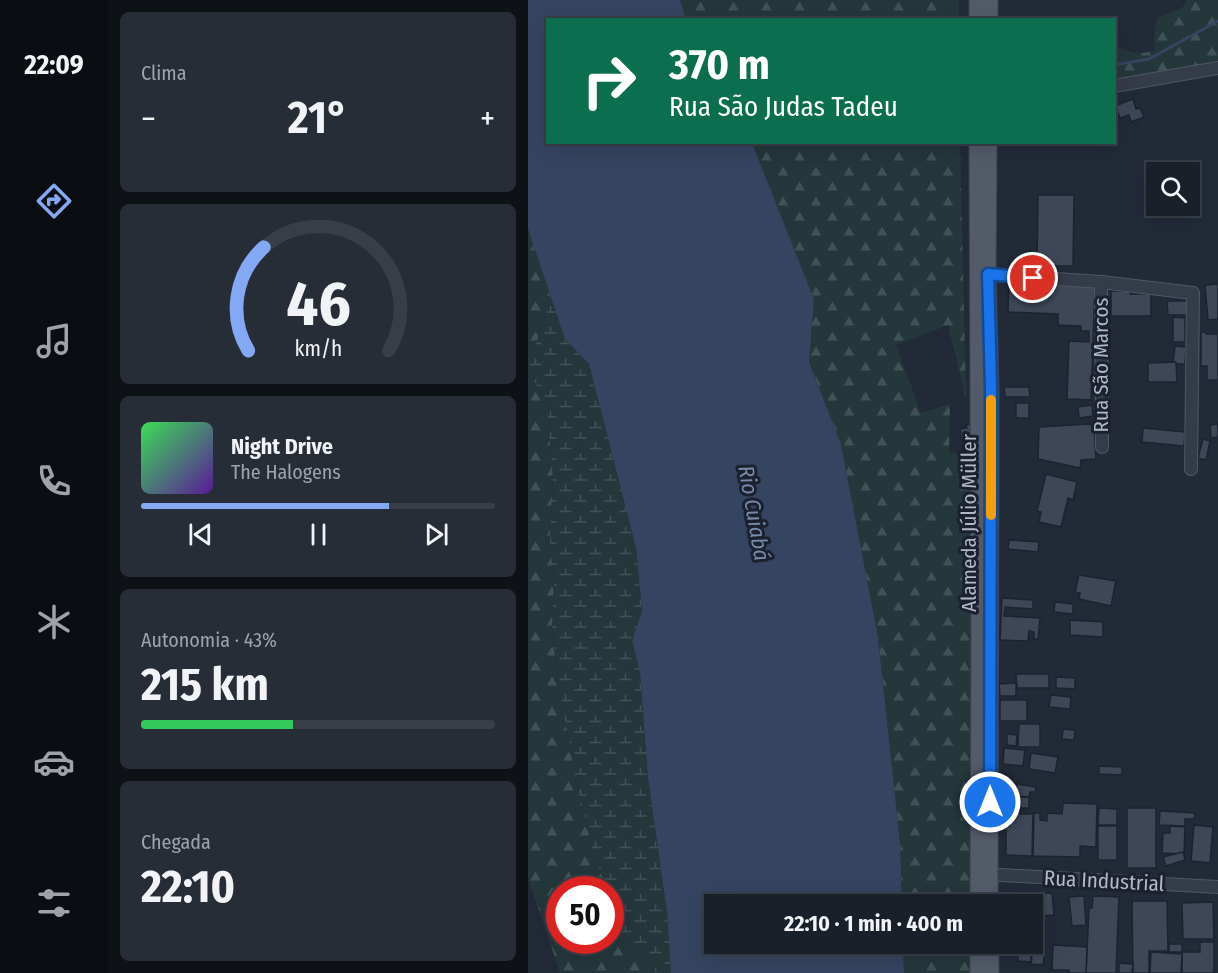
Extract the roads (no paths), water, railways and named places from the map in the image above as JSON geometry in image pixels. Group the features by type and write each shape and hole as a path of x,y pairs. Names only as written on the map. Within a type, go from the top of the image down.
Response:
{"main road":[{"path":"976,0 976,18"},
{"path":"990,0 990,18"},
{"name":"Alameda Júlio Müller","path":"977,144 991,388 984,874 980,894"},
{"name":"Alameda Júlio Müller","path":"983,274 989,144"},
{"name":"Alameda Júlio Müller","path":"984,874 988,894"},
{"path":"978,954 978,973"},
{"path":"991,954 991,973"}],"street":[{"path":"1116,86 1218,68"},
{"path":"983,274 1101,282 1193,293 1191,470"},
{"name":"Rua São Marcos","path":"1101,282 1102,447"},
{"name":"Rua Industrial","path":"984,874 1218,887"}],"water":[{"name":"Rio Cuiabá","path":"528,0 680,0 686,18 546,18 546,144 752,144 814,299 809,362 841,444 878,637 900,842 902,894 704,894 704,954 903,954 904,973 671,973 667,912 648,778 640,673 632,640 642,611 636,548 589,364 565,339 528,229"}],"waterway":[{"path":"1116,65 1149,59 1218,21"}]}
